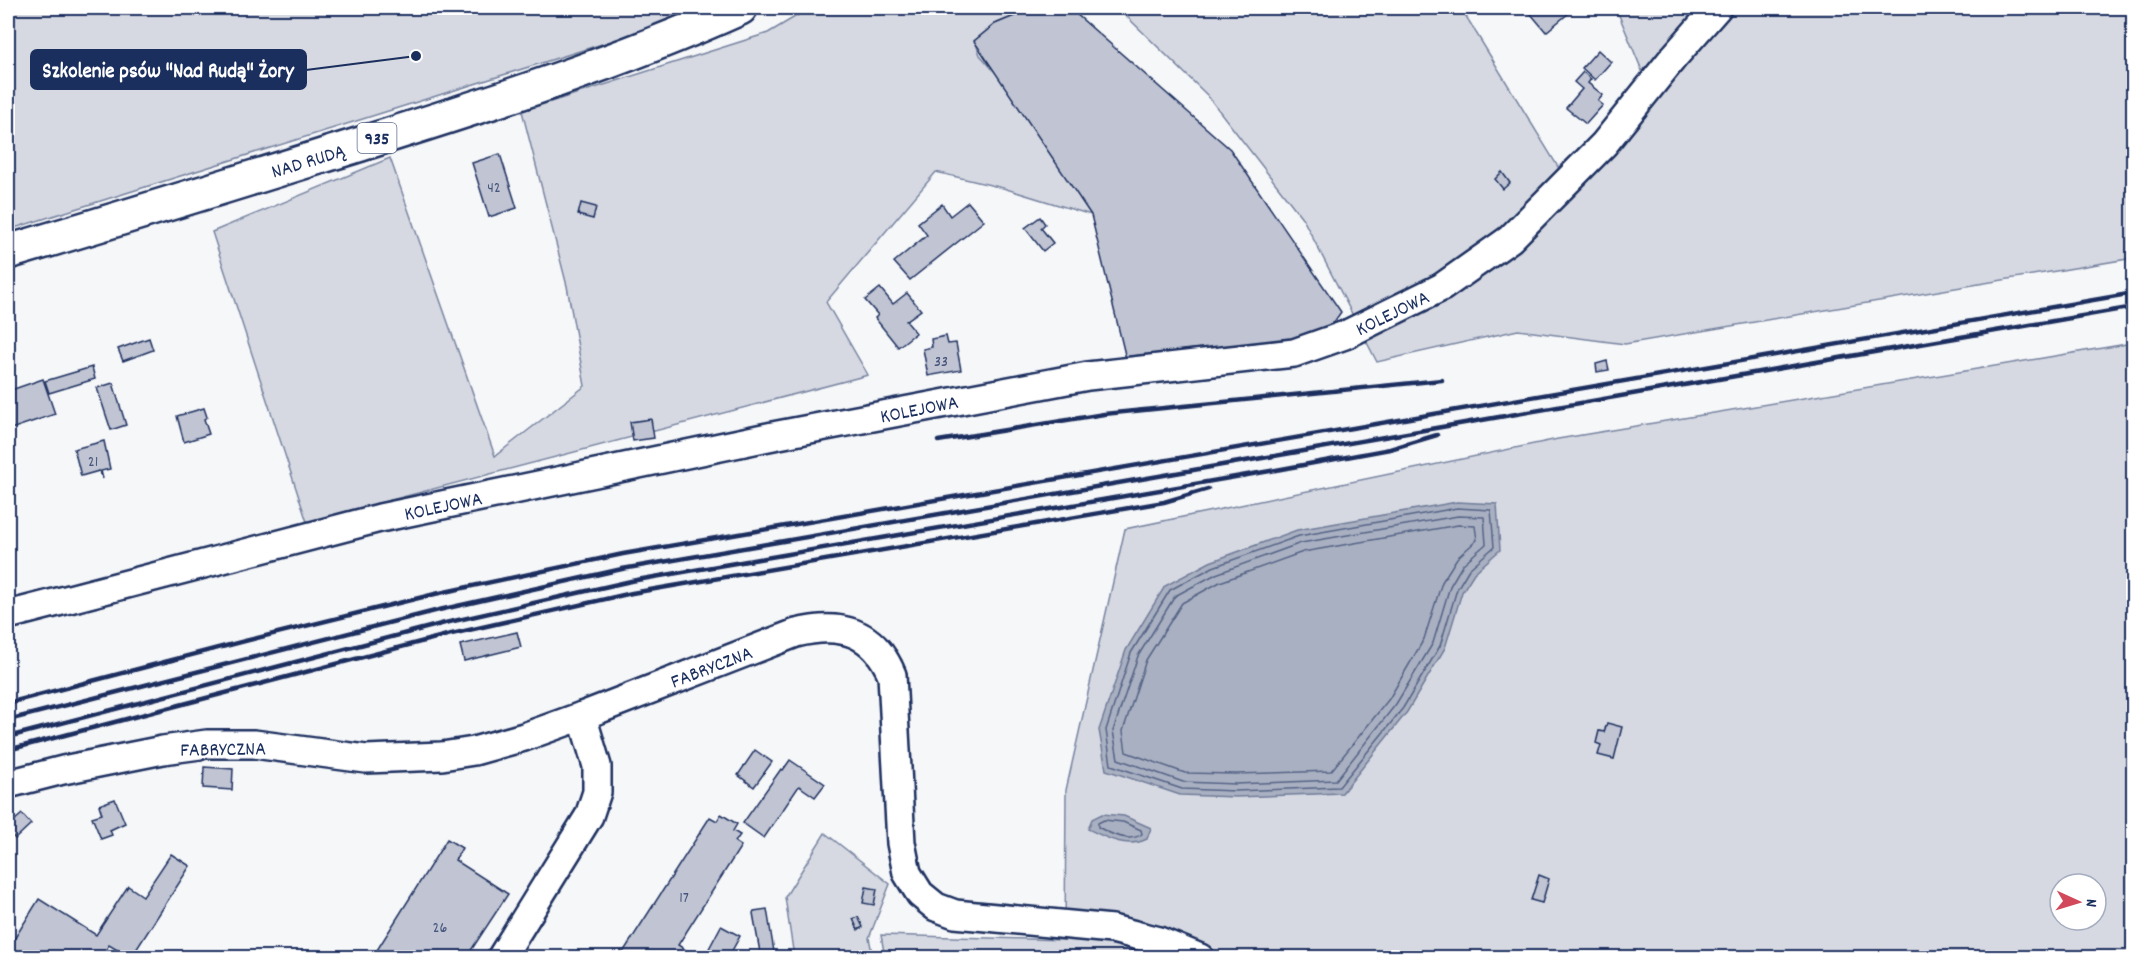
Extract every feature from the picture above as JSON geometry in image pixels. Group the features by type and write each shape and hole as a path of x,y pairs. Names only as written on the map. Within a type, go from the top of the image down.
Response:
{"main road":[{"name":"NAD RUDĄ","path":"8,252 98,226 540,87 668,39 740,8"}],"street":[{"name":"KOLEJOWA","path":"8,615 391,516 773,436 1088,376 1294,353 1345,335 1442,287 1510,239 1604,144 1673,58 1717,8"},
{"name":"FABRYCZNA","path":"8,784 63,770 163,750 207,744 254,744 366,759 442,756 492,747 582,716 796,633 814,628 826,628 849,632 864,638 878,649 892,675 901,843 907,873 920,894 936,907 955,914 1112,929 1159,941 1200,957"},
{"path":"501,957 589,816 597,792 597,766 582,716"}],"shaded area":[{"path":"8,8 700,8 634,34 8,230"},
{"path":"810,8 1071,8 1075,13 1029,10 995,24 975,41 980,55 1005,83 1091,215 1003,188 936,172 826,302 868,375 307,522 212,232 390,158 495,456 585,386 567,286 522,111 768,33"},
{"path":"1118,8 1461,8 1558,167 1584,146 1643,73 1616,8 2133,8 2133,258 1625,344 1518,330 1377,362 1303,219 1207,95"},
{"path":"2133,343 2133,957 885,958 881,935 1065,940 1066,790 1125,529 1558,439"},
{"path":"825,833 890,884 869,938 873,957 794,957 785,897"}],"water":[{"path":"1457,502 1497,504 1500,550 1474,573 1462,592 1445,648 1407,712 1342,793 1236,797 1180,795 1106,770 1099,730 1126,650 1165,586 1210,562 1297,530"},
{"path":"1102,814 1124,816 1151,828 1147,839 1124,843 1088,829 1092,819"}],"building":[{"path":"1526,8 1575,8 1546,32"},
{"path":"1029,10 1075,13 1230,149 1341,312 1327,332 1284,344 1127,363 1091,215 974,41 995,24"},
{"path":"1598,50 1611,62 1595,80 1582,68"},
{"path":"1583,72 1591,79 1588,83 1603,95 1598,101 1603,105 1586,124 1566,108 1582,89 1574,82"},
{"path":"500,154 517,208 489,217 472,163"},
{"path":"1502,172 1510,183 1503,189 1495,179"},
{"path":"968,202 984,221 910,280 894,262 927,235 918,223 942,204 950,216"},
{"path":"581,203 596,207 593,219 578,215"},
{"path":"1040,217 1045,224 1041,228 1053,243 1043,251 1025,228"},
{"path":"880,288 893,304 907,293 921,310 906,321 916,333 898,347 875,318 878,315 865,300"},
{"path":"946,336 948,344 956,343 961,370 928,376 923,349 932,347 931,339"},
{"path":"149,338 153,350 123,361 118,349"},
{"path":"1607,361 1609,370 1597,372 1596,364"},
{"path":"92,367 95,379 49,393 45,381"},
{"path":"43,379 55,414 8,430 8,391"},
{"path":"113,383 126,425 111,430 97,388"},
{"path":"204,408 207,417 204,419 209,434 184,442 177,416"},
{"path":"651,419 654,438 633,441 630,422"},
{"path":"104,441 110,469 101,471 103,479 99,471 81,476 74,449"},
{"path":"517,632 521,647 464,661 460,645"},
{"path":"1607,723 1622,727 1614,759 1598,755 1601,745 1596,743 1599,731 1604,732"},
{"path":"755,750 772,762 754,787 738,775"},
{"path":"790,760 825,784 815,797 799,786 764,838 743,823 781,769 783,770"},
{"path":"204,767 233,769 232,790 203,788"},
{"path":"115,799 125,823 110,830 112,835 101,839 92,817 102,814 99,805"},
{"path":"22,814 31,824 15,839 8,831 8,826"},
{"path":"721,814 737,824 733,831 740,835 735,842 741,846 678,945 698,958 620,957 710,817 717,821"},
{"path":"447,839 462,848 455,860 508,894 466,958 372,958"},
{"path":"171,854 190,866 131,958 109,945 100,958 8,958 8,949 39,899 96,935 128,886 143,896"},
{"path":"1539,875 1549,879 1542,903 1531,900"},
{"path":"866,887 877,889 874,905 863,903"},
{"path":"767,909 775,958 761,958 753,913"},
{"path":"858,917 863,927 858,930 853,919"},
{"path":"721,926 740,936 728,958 704,958"},
{"path":"855,951 857,958 845,958 844,954"}],"railway":[{"path":"8,703 435,594 623,554 2134,293"},
{"path":"8,720 439,610 622,569 2134,307"},
{"path":"938,441 1104,414 1442,380"},
{"path":"8,737 445,623 631,581 1276,470 1390,449 1437,435"},
{"path":"8,750 447,635 632,593 1164,502 1208,489"}],"place":[{"name":"Szkolenie psów \"Nad Rudą\" Żory","path":"416,56"}]}
